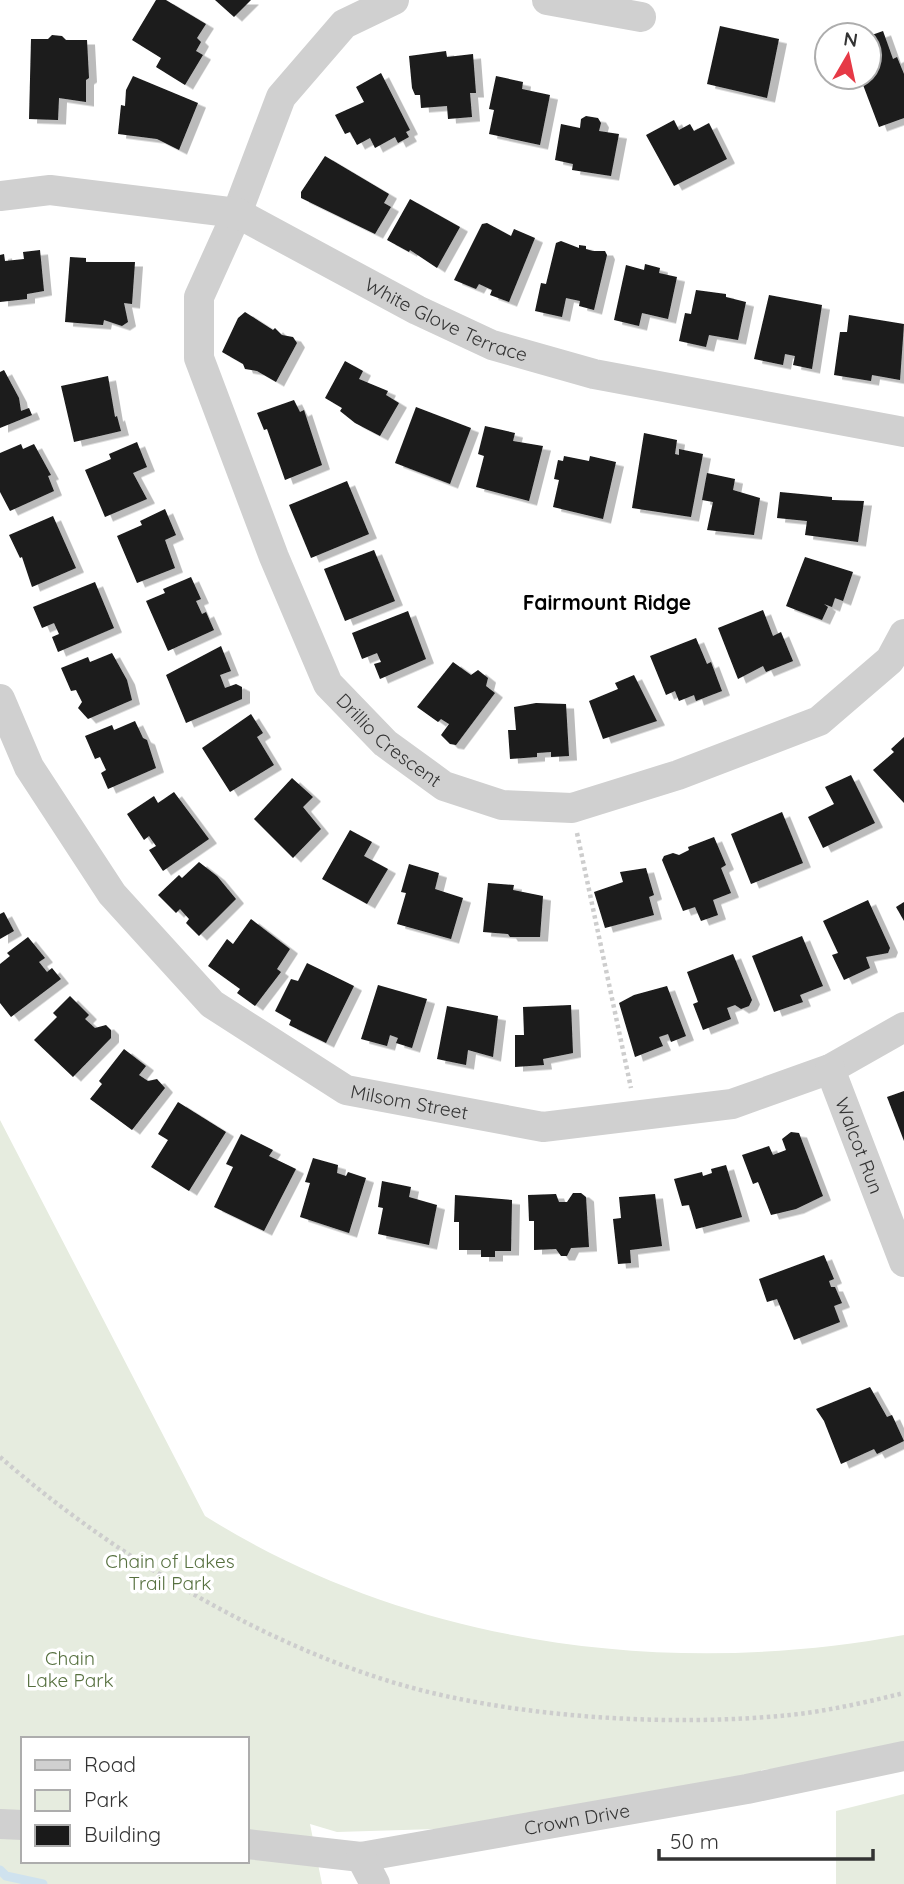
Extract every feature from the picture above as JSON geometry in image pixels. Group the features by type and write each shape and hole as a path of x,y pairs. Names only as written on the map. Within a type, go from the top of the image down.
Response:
{"street":[{"name":"Drillio Crescent","path":"394,0 344,24 281,97 237,213 199,297 199,358 274,557 328,684 385,743 444,786 502,804 572,808 678,775 819,721 890,660 904,634"},
{"path":"547,0 641,17"},
{"name":"White Glove Terrace","path":"0,196 50,190 237,213 416,310 492,345 594,374 904,432"},
{"name":"Milsom Street","path":"0,699 29,767 112,894 212,1004 346,1090 543,1127 732,1104 830,1069 904,1027"},
{"name":"Walcot Run","path":"830,1069 904,1262"},
{"name":"Crown Drive","path":"248,1844 361,1857 747,1789 904,1756"},
{"path":"0,1824 21,1825"},
{"path":"361,1857 375,1884"}],"path":[{"path":"572,808 637,1115"},
{"path":"0,1457 44,1496 130,1556 226,1611 331,1661 402,1685 564,1714 664,1719 790,1715 904,1693"}],"green space":[{"path":"0,1120 205,1516 284,1560 368,1595 454,1622 543,1640 633,1651 724,1653 814,1648 904,1635 904,1754 761,1770 761,1783 595,1824 337,1832 310,1824 322,1884 0,1884"},
{"path":"904,1794 904,1884 836,1884 836,1811"}],"building":[{"path":"156,0 166,0 206,24 197,38 201,42 196,51 203,55 185,85 156,67 161,58 132,40"},
{"path":"215,0 251,0 234,17"},
{"path":"720,26 779,39 767,98 707,84"},
{"path":"883,31 893,59 897,57 904,74 904,118 879,127 865,91 883,91"},
{"path":"52,35 62,36 66,40 87,40 89,78 86,80 86,102 59,98 58,120 29,119 31,39 48,39"},
{"path":"446,51 447,57 473,54 476,93 470,93 472,117 448,119 447,106 421,108 420,95 415,95 412,88 409,56"},
{"path":"381,73 410,130 406,132 409,137 398,143 395,137 375,148 370,138 357,145 350,132 345,134 335,115 364,102 356,87"},
{"path":"133,76 198,103 179,150 157,139 118,134 121,105 125,106 126,90"},
{"path":"496,76 523,82 522,89 550,95 540,145 489,134 494,110 489,109"},
{"path":"586,116 598,118 601,123 599,131 619,134 611,176 572,170 573,164 555,160 561,124 580,128 581,119"},
{"path":"674,120 679,130 690,124 694,131 709,123 727,159 674,186 646,135"},
{"path":"325,156 389,194 384,203 391,207 375,234 301,198 301,192"},
{"path":"410,199 460,227 437,268 410,250 409,252 387,240"},
{"path":"487,223 511,236 514,229 535,238 509,302 490,295 492,290 479,284 476,289 454,280 482,224"},
{"path":"561,241 579,248 579,245 593,251 605,251 607,255 594,310 579,306 580,301 566,298 562,317 535,311 541,283 546,284 556,243"},
{"path":"40,250 44,291 27,294 27,299 0,302 0,255 4,254 5,261 24,259 23,252"},
{"path":"70,257 86,258 86,262 135,262 132,304 124,303 128,322 122,326 104,320 103,325 65,322"},
{"path":"645,264 660,268 659,273 677,277 668,319 642,313 639,326 614,320 626,265 644,270"},
{"path":"696,290 726,294 726,297 746,302 738,340 709,335 706,347 679,341 685,313 691,314"},
{"path":"769,295 822,305 812,369 793,365 795,356 785,354 783,365 754,359"},
{"path":"245,312 273,330 275,328 282,335 293,337 297,343 276,382 257,371 245,369 243,364 222,352 238,318"},
{"path":"849,315 904,324 900,380 872,375 871,381 834,375 840,332 847,332"},
{"path":"345,361 363,371 359,379 388,391 386,395 399,403 380,436 355,423 340,411 342,408 325,398"},
{"path":"4,370 19,398 21,411 29,408 32,415 0,428 0,372"},
{"path":"108,376 115,417 117,416 121,431 74,442 61,386"},
{"path":"294,400 300,412 304,410 322,465 285,480 267,429 264,430 257,413"},
{"path":"416,407 471,428 450,484 395,463"},
{"path":"485,426 515,433 513,441 543,446 529,501 476,487 484,456 478,454"},
{"path":"644,433 677,440 675,454 679,455 679,449 703,454 691,517 632,508"},
{"path":"137,442 147,467 133,473 147,499 105,517 85,470 111,459 109,454"},
{"path":"21,444 23,449 34,444 51,475 48,476 54,491 10,511 0,492 0,453"},
{"path":"564,456 589,461 590,456 616,462 603,519 553,507 559,480 554,479 558,460 563,461"},
{"path":"707,473 735,479 733,490 760,498 754,535 707,530 713,502 702,500"},
{"path":"347,481 369,534 311,558 289,505"},
{"path":"780,492 832,497 832,500 864,501 858,542 805,535 807,521 777,518"},
{"path":"165,509 176,535 165,540 175,568 137,583 117,536 142,525 140,521"},
{"path":"53,516 76,568 32,587 22,557 20,558 9,535"},
{"path":"374,550 395,601 345,621 324,569"},
{"path":"805,557 853,572 843,601 835,598 832,607 824,604 828,607 822,620 786,606"},
{"path":"191,577 201,599 196,601 202,614 206,612 214,630 168,651 146,601 165,593 163,589"},
{"path":"95,582 114,628 58,652 52,637 59,634 54,623 42,628 33,607"},
{"path":"763,610 773,636 781,632 793,661 766,672 763,666 738,679 718,628"},
{"path":"408,611 426,659 380,679 374,664 381,662 377,653 362,659 352,633"},
{"path":"696,638 707,664 711,662 722,691 696,701 694,695 679,701 675,691 666,695 650,656"},
{"path":"221,646 231,671 220,675 225,688 236,684 242,687 242,699 186,723 166,675"},
{"path":"112,653 127,680 132,700 88,719 78,708 82,702 76,690 71,691 61,668 88,657 90,662"},
{"path":"453,662 471,675 478,670 488,678 486,686 495,693 456,745 450,744 441,735 449,724 441,719 438,722 417,707"},
{"path":"634,675 657,721 603,739 589,701 618,689 615,683"},
{"path":"536,703 566,704 569,756 551,757 551,752 537,753 537,757 510,759 508,730 516,730 514,707"},
{"path":"251,714 263,733 257,737 274,765 230,792 202,748"},
{"path":"135,721 143,738 147,740 156,768 108,789 101,773 106,770 100,757 95,759 85,736 112,725 114,730"},
{"path":"904,737 904,803 873,770 894,752 891,749"},
{"path":"851,775 875,823 823,848 808,817 834,804 825,787"},
{"path":"292,778 313,797 303,807 321,829 293,858 254,819"},
{"path":"174,792 209,839 163,871 149,850 156,846 149,836 144,840 127,814 154,796 158,803"},
{"path":"782,812 803,863 751,884 731,834"},
{"path":"350,830 372,842 364,856 388,869 367,904 322,879"},
{"path":"714,837 726,865 721,868 731,893 713,900 718,915 701,921 695,907 683,911 662,860 664,856 673,853 679,855 689,850 688,847"},
{"path":"199,862 217,876 236,899 199,936 186,923 189,919 180,909 176,913 158,895 179,875 182,878"},
{"path":"409,864 439,873 435,889 463,898 451,939 397,924 406,893 401,892"},
{"path":"646,868 654,895 649,897 654,915 605,928 594,892 623,882 620,872"},
{"path":"488,883 514,885 513,890 543,896 540,937 510,937 508,934 483,932"},
{"path":"868,900 890,948 888,953 866,957 870,968 844,980 832,955 838,953 823,921"},
{"path":"904,902 904,921 896,907"},
{"path":"4,912 14,931 0,939 0,914"},
{"path":"251,919 290,949 277,969 281,972 255,1006 237,993 240,989 208,966 227,939 233,944"},
{"path":"802,936 823,986 800,995 803,1002 774,1012 752,956"},
{"path":"28,937 45,958 39,962 47,972 52,968 61,979 11,1017 0,1003 0,964 10,956 7,953"},
{"path":"733,954 752,1000 749,1006 741,1009 735,1005 727,1008 731,1019 703,1030 693,1004 698,1002 687,972"},
{"path":"307,963 354,986 326,1043 289,1025 291,1020 275,1011 291,979 298,981"},
{"path":"378,985 427,999 412,1048 396,1043 398,1038 390,1035 387,1046 361,1039"},
{"path":"667,986 686,1036 671,1042 668,1034 659,1037 663,1046 635,1057 619,1003 634,995"},
{"path":"70,996 89,1015 85,1019 95,1028 106,1025 111,1030 111,1038 73,1077 34,1040 57,1017 53,1013"},
{"path":"571,1005 573,1053 543,1059 544,1065 515,1067 515,1035 524,1035 523,1007"},
{"path":"447,1006 498,1016 493,1057 468,1050 466,1065 437,1059"},
{"path":"124,1049 146,1066 139,1075 148,1081 157,1079 165,1088 132,1130 90,1099 102,1084 99,1081"},
{"path":"904,1091 904,1141 887,1097"},
{"path":"178,1102 226,1132 189,1191 151,1167 168,1140 158,1134"},
{"path":"791,1132 799,1133 823,1196 796,1209 771,1215 758,1182 753,1184 742,1155 769,1146 773,1155 786,1150 782,1139"},
{"path":"241,1134 273,1150 269,1156 296,1169 264,1231 214,1207 233,1167 226,1164"},
{"path":"313,1158 338,1165 337,1173 346,1176 348,1172 366,1178 349,1233 300,1217 310,1183 305,1182"},
{"path":"726,1165 742,1217 696,1229 689,1205 682,1206 674,1179 702,1172 703,1176 712,1173 711,1169"},
{"path":"382,1181 411,1187 409,1197 437,1205 429,1245 378,1234 383,1208 378,1207"},
{"path":"573,1193 581,1193 586,1197 589,1247 571,1248 567,1256 561,1256 556,1249 534,1250 534,1221 529,1221 528,1195 556,1194 559,1202 567,1202"},
{"path":"655,1194 662,1246 630,1250 631,1263 618,1264 613,1219 621,1218 619,1197"},
{"path":"455,1195 512,1200 511,1251 495,1251 495,1257 481,1257 481,1250 459,1250 459,1222 454,1222"},
{"path":"824,1255 834,1279 829,1281 831,1287 835,1287 842,1303 834,1306 840,1322 794,1340 777,1299 767,1302 759,1279"},
{"path":"870,1387 887,1417 892,1415 904,1441 877,1454 874,1449 841,1464 824,1421 816,1409"}],"waterway":[{"path":"0,1870 6,1876 43,1884"}],"district":[{"name":"Fairmount Ridge","path":"607,603"}],"park label":[{"name":"Chain of Lakes Trail Park","path":"170,1572"},
{"name":"Chain Lake Park","path":"70,1669"}]}
